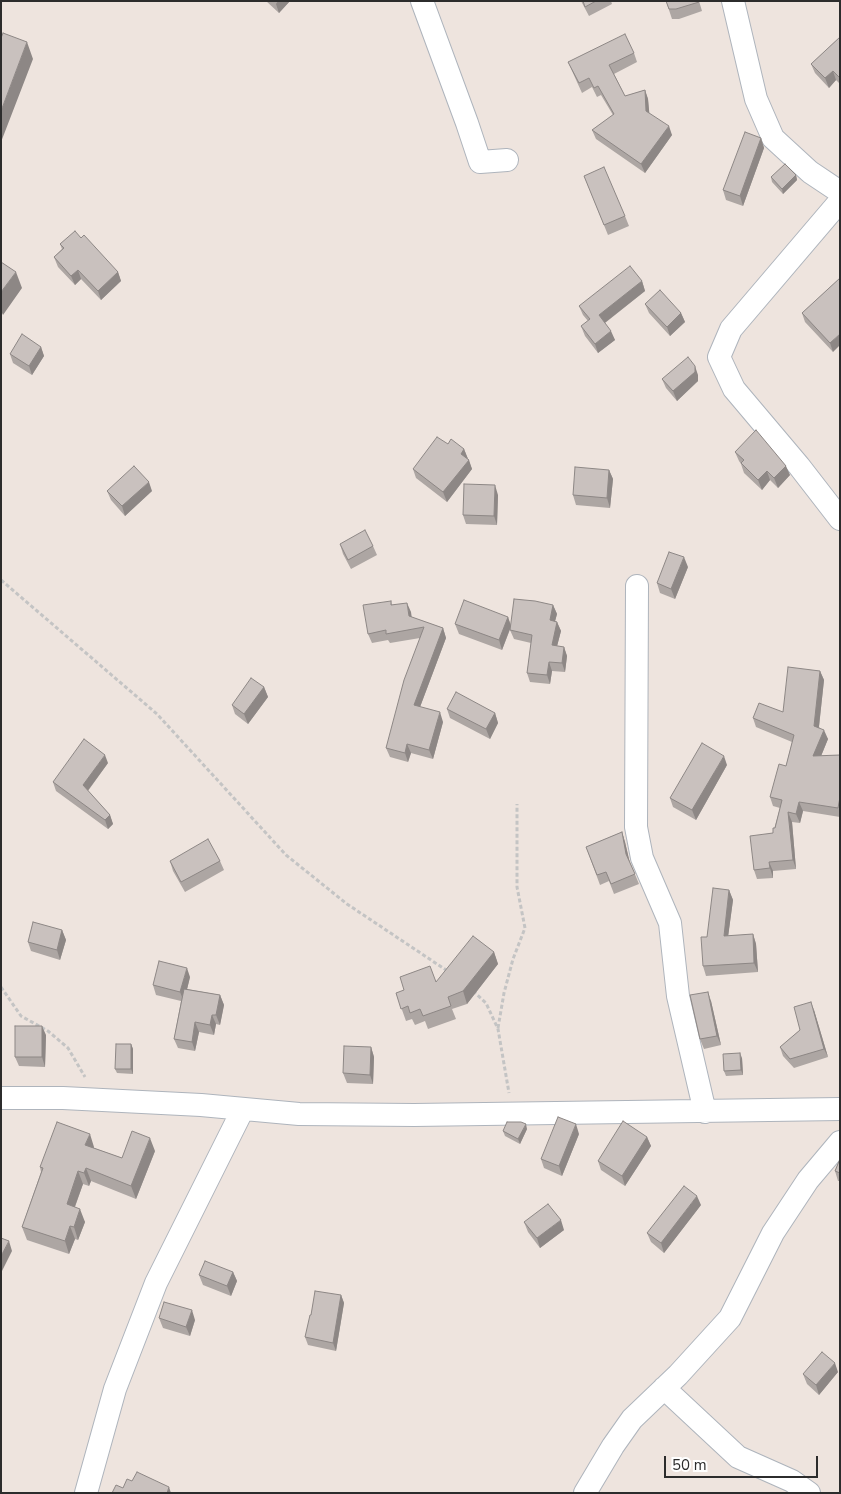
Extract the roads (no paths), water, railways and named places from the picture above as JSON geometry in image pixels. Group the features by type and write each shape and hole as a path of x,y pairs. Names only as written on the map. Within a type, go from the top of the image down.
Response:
{"street":[{"path":"422,1 480,162 507,160"},
{"path":"733,1 756,99 773,138 810,172 840,192"},
{"path":"840,201 731,329 719,357 734,389 840,519"},
{"path":"637,586 636,827 642,858 670,923 678,996 705,1112"},
{"path":"1,1098 102,1100 299,1114 512,1114 840,1109"},
{"path":"86,1493 116,1389 156,1283 242,1109"},
{"path":"585,1493 613,1446 632,1419 678,1375 730,1318 773,1233 808,1180 840,1142"},
{"path":"664,1388 738,1457 792,1481 809,1493"}]}
